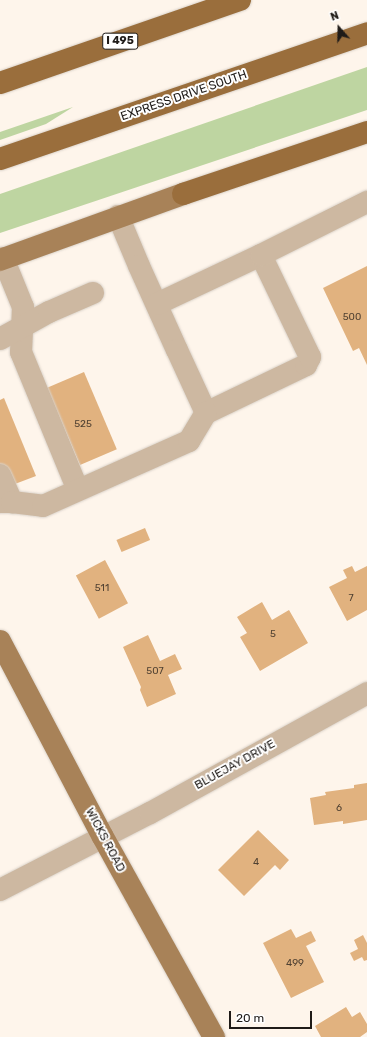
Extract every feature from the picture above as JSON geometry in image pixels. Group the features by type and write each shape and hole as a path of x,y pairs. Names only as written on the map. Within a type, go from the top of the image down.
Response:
{"highway":[{"name":"I 495","path":"0,83 240,0"},
{"name":"EXPRESS DRIVE SOUTH","path":"0,159 367,33"},
{"path":"183,194 367,132"}],"main road":[{"path":"1,259 183,194"},
{"name":"WICKS ROAD","path":"1,643 103,837 214,1037"}],"street":[{"path":"157,304 261,255 367,202"},
{"path":"118,216 206,413"},
{"path":"0,475 6,502 43,506 189,441 206,413 306,365 310,357 261,255"},
{"path":"1,259 23,307 21,352 78,490"},
{"path":"0,339 49,312 93,293"},
{"name":"BLUEJAY DRIVE","path":"0,890 156,809 367,692"}],"green space":[{"path":"367,67 367,110 0,233 0,194"},
{"path":"73,107 46,124 0,140 0,132"}],"building":[{"path":"367,266 367,365 359,348 353,351 323,288"},
{"path":"84,372 117,449 80,465 47,388"},
{"path":"4,398 36,476 7,487 0,470 0,400"},
{"path":"145,528 150,540 122,552 116,540"},
{"path":"105,560 128,603 99,619 76,575"},
{"path":"352,566 355,572 367,566 367,610 347,621 329,587 347,578 343,570"},
{"path":"262,602 272,620 289,610 308,643 260,671 240,637 247,633 237,617"},
{"path":"148,635 160,661 175,654 182,669 168,675 176,694 147,707 140,690 141,687 123,647"},
{"path":"367,783 367,820 343,824 343,821 314,825 310,798 326,795 325,792 354,788 354,785"},
{"path":"258,830 289,860 280,870 275,865 244,896 218,870"},
{"path":"291,929 296,938 311,931 316,941 306,946 324,982 291,998 263,943"},
{"path":"363,935 367,943 367,960 364,961 362,957 354,961 350,953 358,949 354,940"},
{"path":"346,1007 352,1017 360,1012 367,1024 367,1032 360,1037 321,1037 315,1026"}]}
